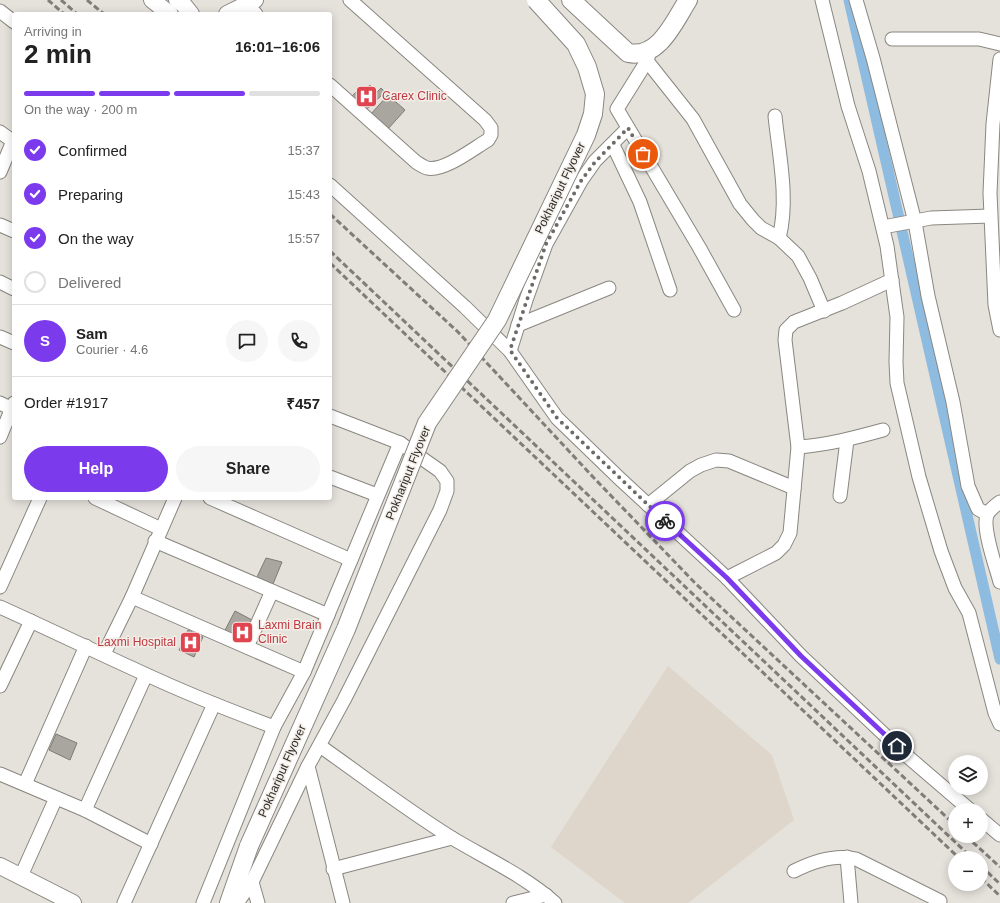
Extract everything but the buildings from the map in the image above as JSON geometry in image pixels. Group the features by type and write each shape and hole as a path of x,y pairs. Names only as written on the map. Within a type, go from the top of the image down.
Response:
{"main road":[{"name":"Pokhariput Flyover","path":"228,903 249,846 346,629 426,423 497,320 586,135 593,114 595,94 587,67 576,44 536,0"},
{"path":"571,0 628,54 648,56 660,43 688,0"}],"street":[{"path":"152,0 167,12"},
{"path":"178,0 189,12"},
{"path":"332,87 416,162 427,168 438,167 451,162 488,140 492,135 491,128 485,120 350,0"},
{"path":"822,0 848,106 869,171 883,227 898,317 896,362 897,383 919,477 944,558 956,588 969,613 995,713 1000,724"},
{"path":"856,0 873,58 915,222 928,296 953,402 968,486 978,509 987,514"},
{"path":"234,12 253,6"},
{"path":"0,11 12,20"},
{"path":"892,39 979,39 1000,44"},
{"path":"734,310 699,247 617,109 648,56 693,119 744,210 761,228 779,238 798,256 810,278 824,311"},
{"path":"1000,59 993,124 995,192 990,216 995,305 1000,330"},
{"path":"776,116 785,206 784,221 779,238"},
{"path":"510,350 546,244 581,181 595,162 628,128"},
{"path":"0,132 12,140"},
{"path":"613,144 640,202 670,290"},
{"path":"0,172 12,145"},
{"path":"332,186 510,350 557,418 727,578 801,656 907,756 962,803"},
{"path":"883,227 931,218 951,216 990,216"},
{"path":"0,224 12,230"},
{"path":"727,578 776,553 784,545 790,533 798,447 785,340 786,330 794,322 824,311 892,280"},
{"path":"0,282 12,288"},
{"path":"518,325 609,288"},
{"path":"0,337 12,342"},
{"path":"0,437 10,406"},
{"path":"236,903 252,882 308,766 320,746 440,510 447,491 447,482 440,471 400,443 332,417"},
{"path":"798,447 821,446 883,430"},
{"path":"840,496 847,440"},
{"path":"203,903 274,727 304,672 400,443"},
{"path":"648,505 690,471 701,465 716,460 729,460 794,488"},
{"path":"332,478 377,495"},
{"path":"0,586 39,500"},
{"path":"103,500 158,535 272,591 328,615"},
{"path":"104,654 132,597 174,500"},
{"path":"215,500 351,560"},
{"path":"1000,502 987,514 986,522 988,538 1000,582"},
{"path":"247,647 272,591"},
{"path":"132,597 304,672"},
{"path":"0,607 104,654 146,675 214,704 274,727"},
{"path":"0,686 32,621"},
{"path":"25,784 86,646"},
{"path":"85,810 146,675"},
{"path":"124,903 214,704"},
{"path":"320,746 452,838 502,866 551,899"},
{"path":"308,766 333,869 343,903"},
{"path":"0,774 85,810 151,844"},
{"path":"21,876 56,798"},
{"path":"988,825 1000,835"},
{"path":"333,869 452,838"},
{"path":"847,857 851,903"},
{"path":"794,871 804,866 832,858 847,857 856,859 940,901"},
{"path":"0,866 73,903"},
{"path":"252,882 258,903"},
{"path":"513,903 551,899"}],"shaded area":[{"path":"668,666 772,755 794,820 688,903 625,903 551,847"}],"waterway":[{"path":"849,0 1000,659"}],"railway":[{"path":"48,0 62,12"},
{"path":"61,0 75,12"},
{"path":"87,0 102,12"},
{"path":"332,216 458,332 594,478 696,584 948,818"},
{"path":"332,253 965,851"},
{"path":"332,265 952,851"},
{"path":"974,843 1000,867"},
{"path":"988,873 1000,884"},
{"path":"988,885 1000,896"}],"way so far":[{"path":"643,154 628,128 595,162 581,181 546,244 510,350 530,378 542,399 557,418 665,521"}],"place":[{"name":"Carex Clinic","path":"366,96"},
{"name":"Laxmi Brain Clinic","path":"242,632"},
{"name":"Laxmi Hospital","path":"191,642"}],"route":[{"path":"665,521 727,578 801,656 897,746"}]}
